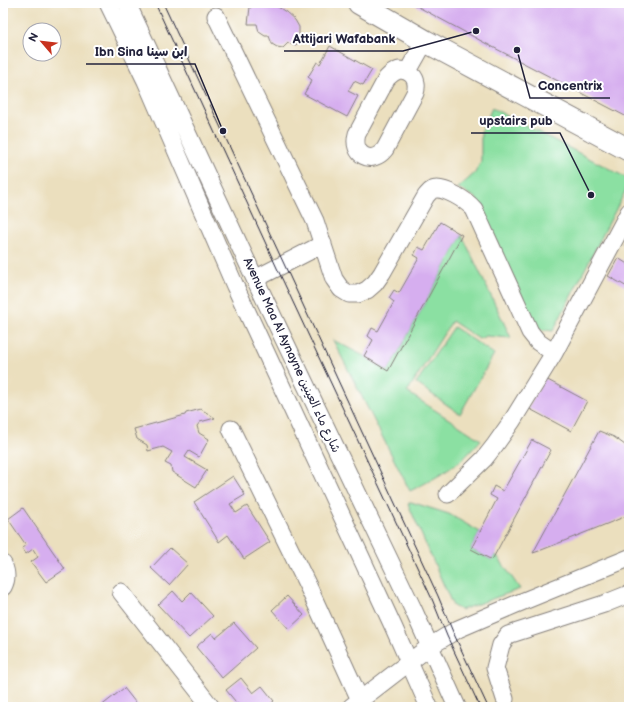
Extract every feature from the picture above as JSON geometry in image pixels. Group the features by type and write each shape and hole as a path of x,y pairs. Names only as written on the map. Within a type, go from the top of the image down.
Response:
{"main road":[{"path":"367,5 425,41 629,150"}],"street":[{"name":"Avenue Maa Al Aynayne شارع ماء العينين","path":"108,3 146,82 235,286 429,707"},
{"name":"Avenue Maa Al Aynayne شارع ماء العينين","path":"127,3 255,279 413,609 457,707"},
{"path":"216,16 315,221 334,279 341,289 349,294 358,294 367,290 375,283 426,196 432,190 437,188 444,190 463,199 474,209 530,332 538,342 554,353"},
{"path":"408,71 425,41"},
{"path":"398,70 408,71 415,78 415,93 382,154 372,158 366,157 358,150 356,145 357,134 390,74 398,70"},
{"path":"448,494 484,459 512,420 554,353 629,212"},
{"path":"255,279 323,244"},
{"path":"230,429 308,586 356,704 430,646 458,629 629,558"},
{"path":"3,564 7,574 6,582 3,587"},
{"path":"121,592 211,707"},
{"path":"505,699 495,668 501,645 508,635 604,604 629,594"},
{"path":"494,613 508,635"}],"green space":[{"path":"492,108 629,179 629,184 553,331 537,329 476,198 458,188 475,173 481,161 481,132"},
{"path":"462,235 511,338 486,336 479,339 452,321 407,392 481,440 466,456 453,466 410,491 333,340 364,356 388,371"},
{"path":"454,327 494,354 460,414 416,383"},
{"path":"411,502 449,514 480,532 471,549 492,560 495,554 520,589 461,610 453,606 408,504"}],"building":[{"path":"411,3 629,3 629,118 485,43"},
{"path":"269,4 278,7 295,20 299,27 299,35 296,46 288,43 283,48 277,47 272,44 269,36 265,36 259,32 257,24 248,24 250,7"},
{"path":"330,46 372,70 363,85 354,81 348,91 358,96 347,117 304,94 312,80 308,77 317,62 320,64"},
{"path":"440,222 462,235 388,371 364,356 373,340 368,336 372,328 378,331 394,302 389,298 394,290 399,293 419,258 414,255 418,247 424,250"},
{"path":"629,238 629,248 625,245"},
{"path":"618,258 629,265 629,288 608,276"},
{"path":"544,378 587,401 571,431 528,408"},
{"path":"201,409 215,418 200,422 197,426 199,433 209,439 199,457 189,451 185,457 207,470 196,487 172,472 171,466 165,463 172,452 163,447 148,451 147,445 137,439 134,429"},
{"path":"599,431 614,437 629,448 629,515 533,553"},
{"path":"532,440 551,450 492,560 471,549 497,499 490,495 494,486 503,491"},
{"path":"233,476 245,495 230,504 236,513 247,506 270,542 244,559 228,535 219,542 194,502"},
{"path":"23,508 65,569 46,582 31,562 38,557 33,549 26,554 22,548 26,545 8,519"},
{"path":"170,548 188,564 169,585 151,568"},
{"path":"173,591 182,601 191,592 213,616 189,638 158,605"},
{"path":"287,596 304,615 289,629 272,610"},
{"path":"234,623 256,648 222,678 196,647 212,633 216,638"},
{"path":"241,678 253,693 262,686 274,701 267,707 262,705 260,707 240,707 226,690"},
{"path":"124,688 139,707 100,707"}],"tram line":[{"path":"155,3 432,599 447,636 480,707"},
{"path":"163,3 488,707"}],"place":[{"name":"Attijari Wafabank","path":"476,31"},
{"name":"Concentrix","path":"517,50"},
{"name":"Ibn Sina ابن سينا","path":"223,131"},
{"name":"upstairs pub","path":"591,195"}]}
